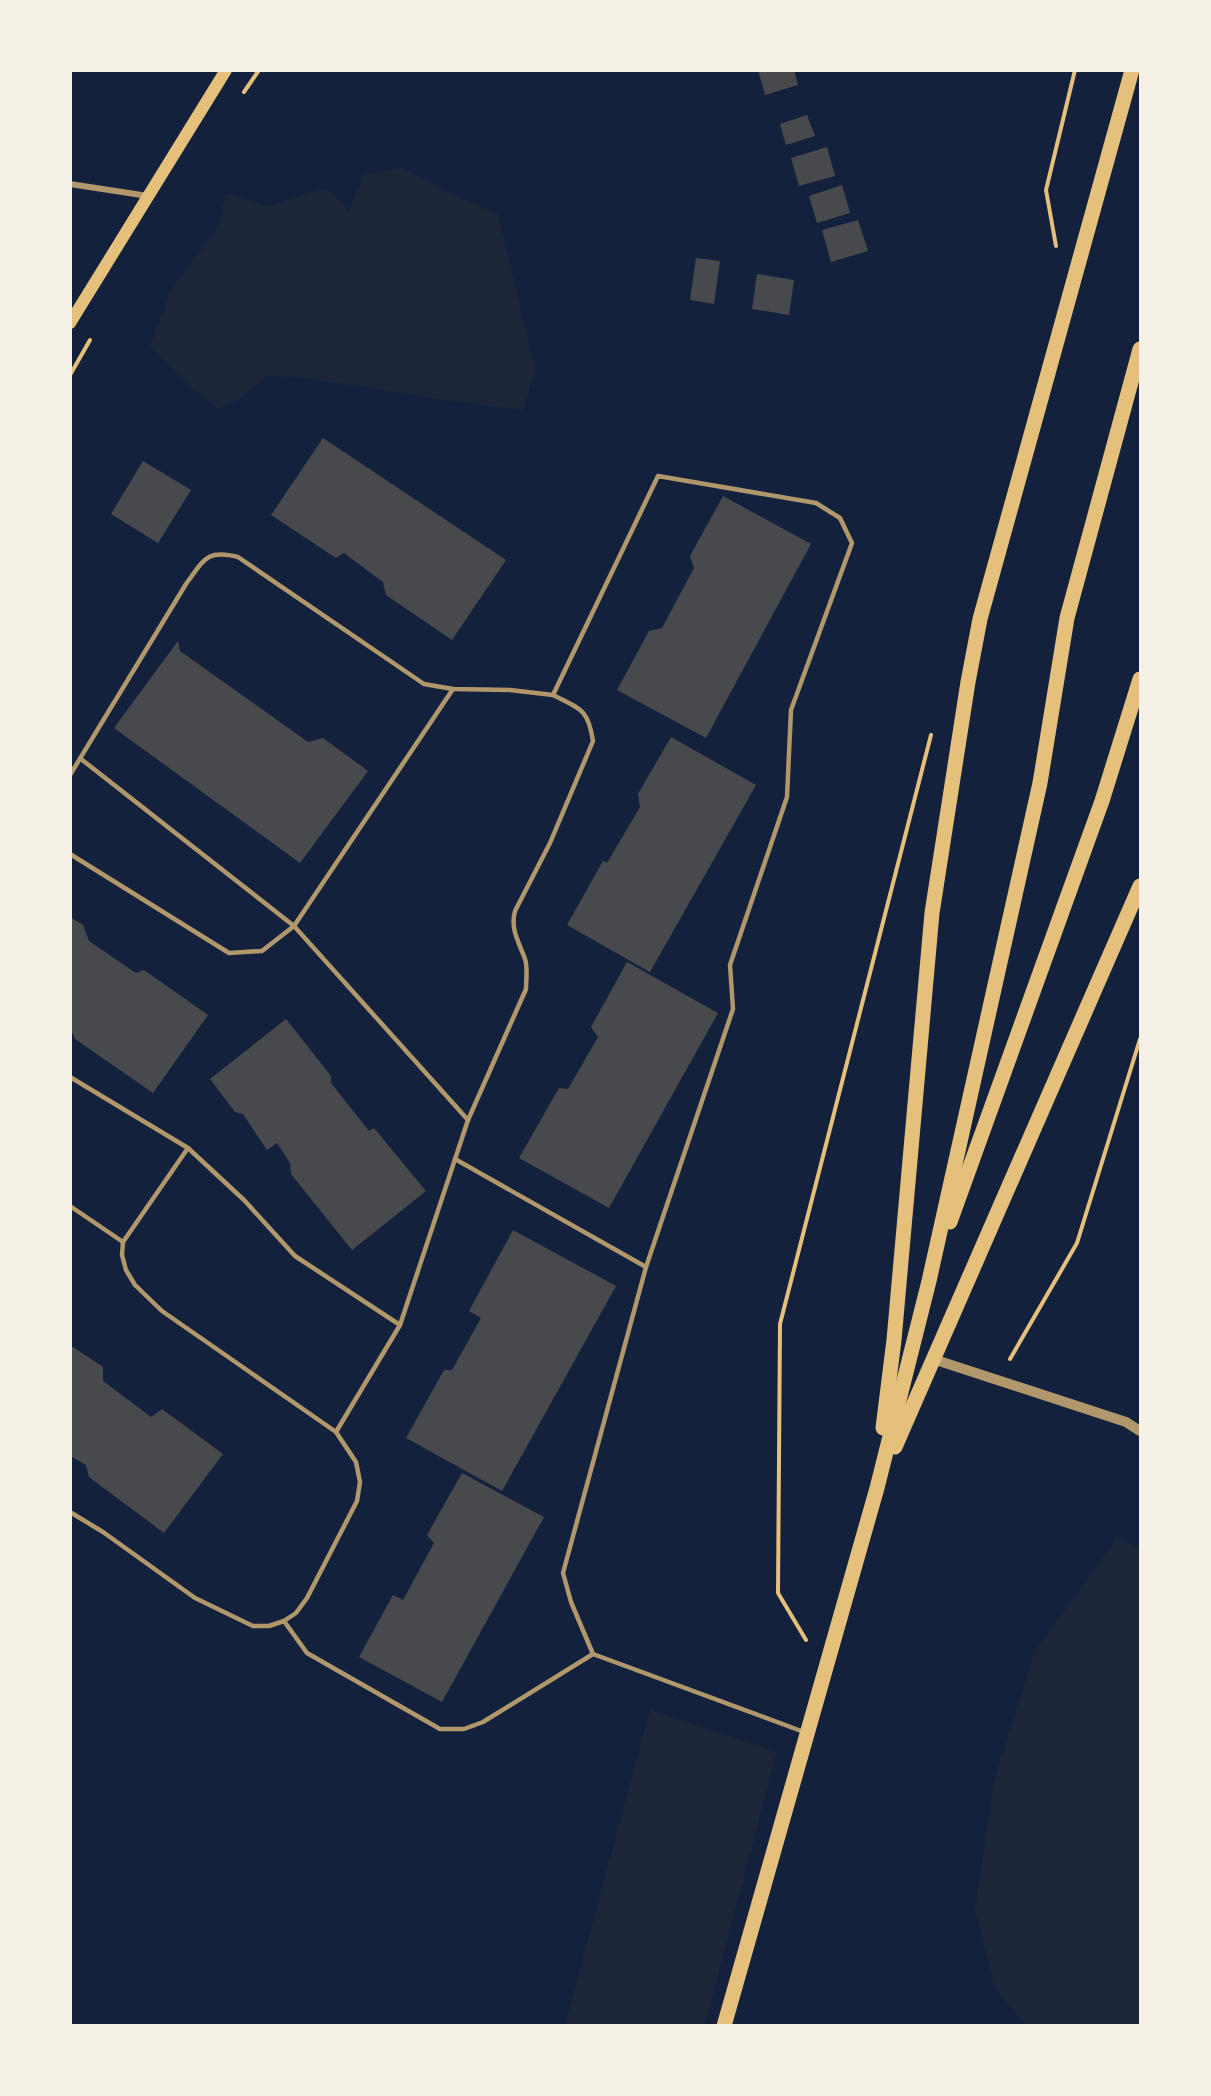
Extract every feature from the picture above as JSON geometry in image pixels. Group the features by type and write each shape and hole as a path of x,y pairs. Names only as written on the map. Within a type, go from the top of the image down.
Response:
{"main road":[{"path":"70,323 226,70"},
{"path":"877,1488 894,1340 932,913 968,682 980,619 1132,70"},
{"path":"724,2025 877,1488 929,1281 1040,783 1068,618 1140,349"},
{"path":"929,1281 1102,801 1140,679"},
{"path":"877,1488 1140,886"}],"street":[{"path":"70,184 148,196"},
{"path":"933,1359 1126,1422 1140,1431"}],"lane":[{"path":"553,695 658,477 816,503 840,518 852,543 791,710 786,797 730,965 733,1009 646,1267 563,1573 571,1602 593,1654 807,1733"},
{"path":"70,775 186,584 212,554 222,553 238,557 424,684 453,689 510,690 553,695 582,709 591,725 593,741 550,843 515,911 514,929 527,970 526,989 468,1120 400,1325 336,1432"},
{"path":"70,854 229,953 261,951 294,926 453,689"},
{"path":"81,759 294,926 468,1120"},
{"path":"70,1077 188,1148 244,1200 295,1256 400,1325"},
{"path":"70,1512 103,1532 195,1598 252,1626 269,1626 284,1621 296,1613 307,1598 357,1501 360,1482 356,1462 336,1432 162,1311 135,1285 131,1278 122,1255 123,1242 188,1148"},
{"path":"455,1159 646,1267"},
{"path":"70,1206 123,1242"},
{"path":"284,1621 307,1653 440,1730 464,1729 483,1722 593,1654"}],"path":[{"path":"1056,248 1046,190 1075,70"},
{"path":"825,1671 778,1593 780,1324 932,734"},
{"path":"998,1380 1077,1243 1140,1039"}],"shaded area":[{"path":"403,168 448,192 498,214 535,369 523,410 268,375 239,399 218,409 178,375 150,346 172,288 218,227 226,193 266,206 326,188 349,211 363,174"},
{"path":"1117,1538 1140,1549 1140,2025 1025,2025 995,1988 975,1910 994,1782 1034,1653"},
{"path":"650,1710 777,1751 705,2025 565,2025"}],"building":[{"path":"758,70 794,70 798,85 765,95"},
{"path":"807,115 815,136 786,145 780,124"},
{"path":"827,147 835,176 799,186 791,158"},
{"path":"842,185 850,213 817,223 809,196"},
{"path":"858,220 868,251 831,262 822,230"},
{"path":"696,258 720,261 714,304 690,300"},
{"path":"757,274 794,280 789,315 752,309"},
{"path":"323,438 506,560 452,640 386,595 383,582 344,553 336,558 271,515"},
{"path":"143,461 191,490 158,543 111,514"},
{"path":"723,496 811,544 706,738 617,690 649,631 662,628 694,568 690,556"},
{"path":"178,641 180,651 308,742 323,738 368,771 300,863 114,728"},
{"path":"671,737 756,785 650,972 567,925 603,861 607,863 640,807 638,794"},
{"path":"70,917 83,925 89,941 136,973 144,970 208,1015 153,1093 75,1039 70,1028"},
{"path":"627,962 718,1013 609,1208 519,1158 559,1088 568,1089 598,1037 591,1027"},
{"path":"286,1019 331,1076 331,1083 369,1131 374,1128 426,1191 352,1250 291,1174 290,1163 277,1143 267,1150 243,1114 235,1112 210,1079"},
{"path":"513,1230 616,1286 502,1491 406,1438 444,1370 452,1370 481,1318 469,1311"},
{"path":"70,1345 103,1367 103,1381 151,1417 162,1409 223,1454 164,1533 89,1477 86,1465 70,1456"},
{"path":"462,1473 544,1517 442,1702 359,1657 393,1595 403,1600 434,1543 427,1535"}]}
